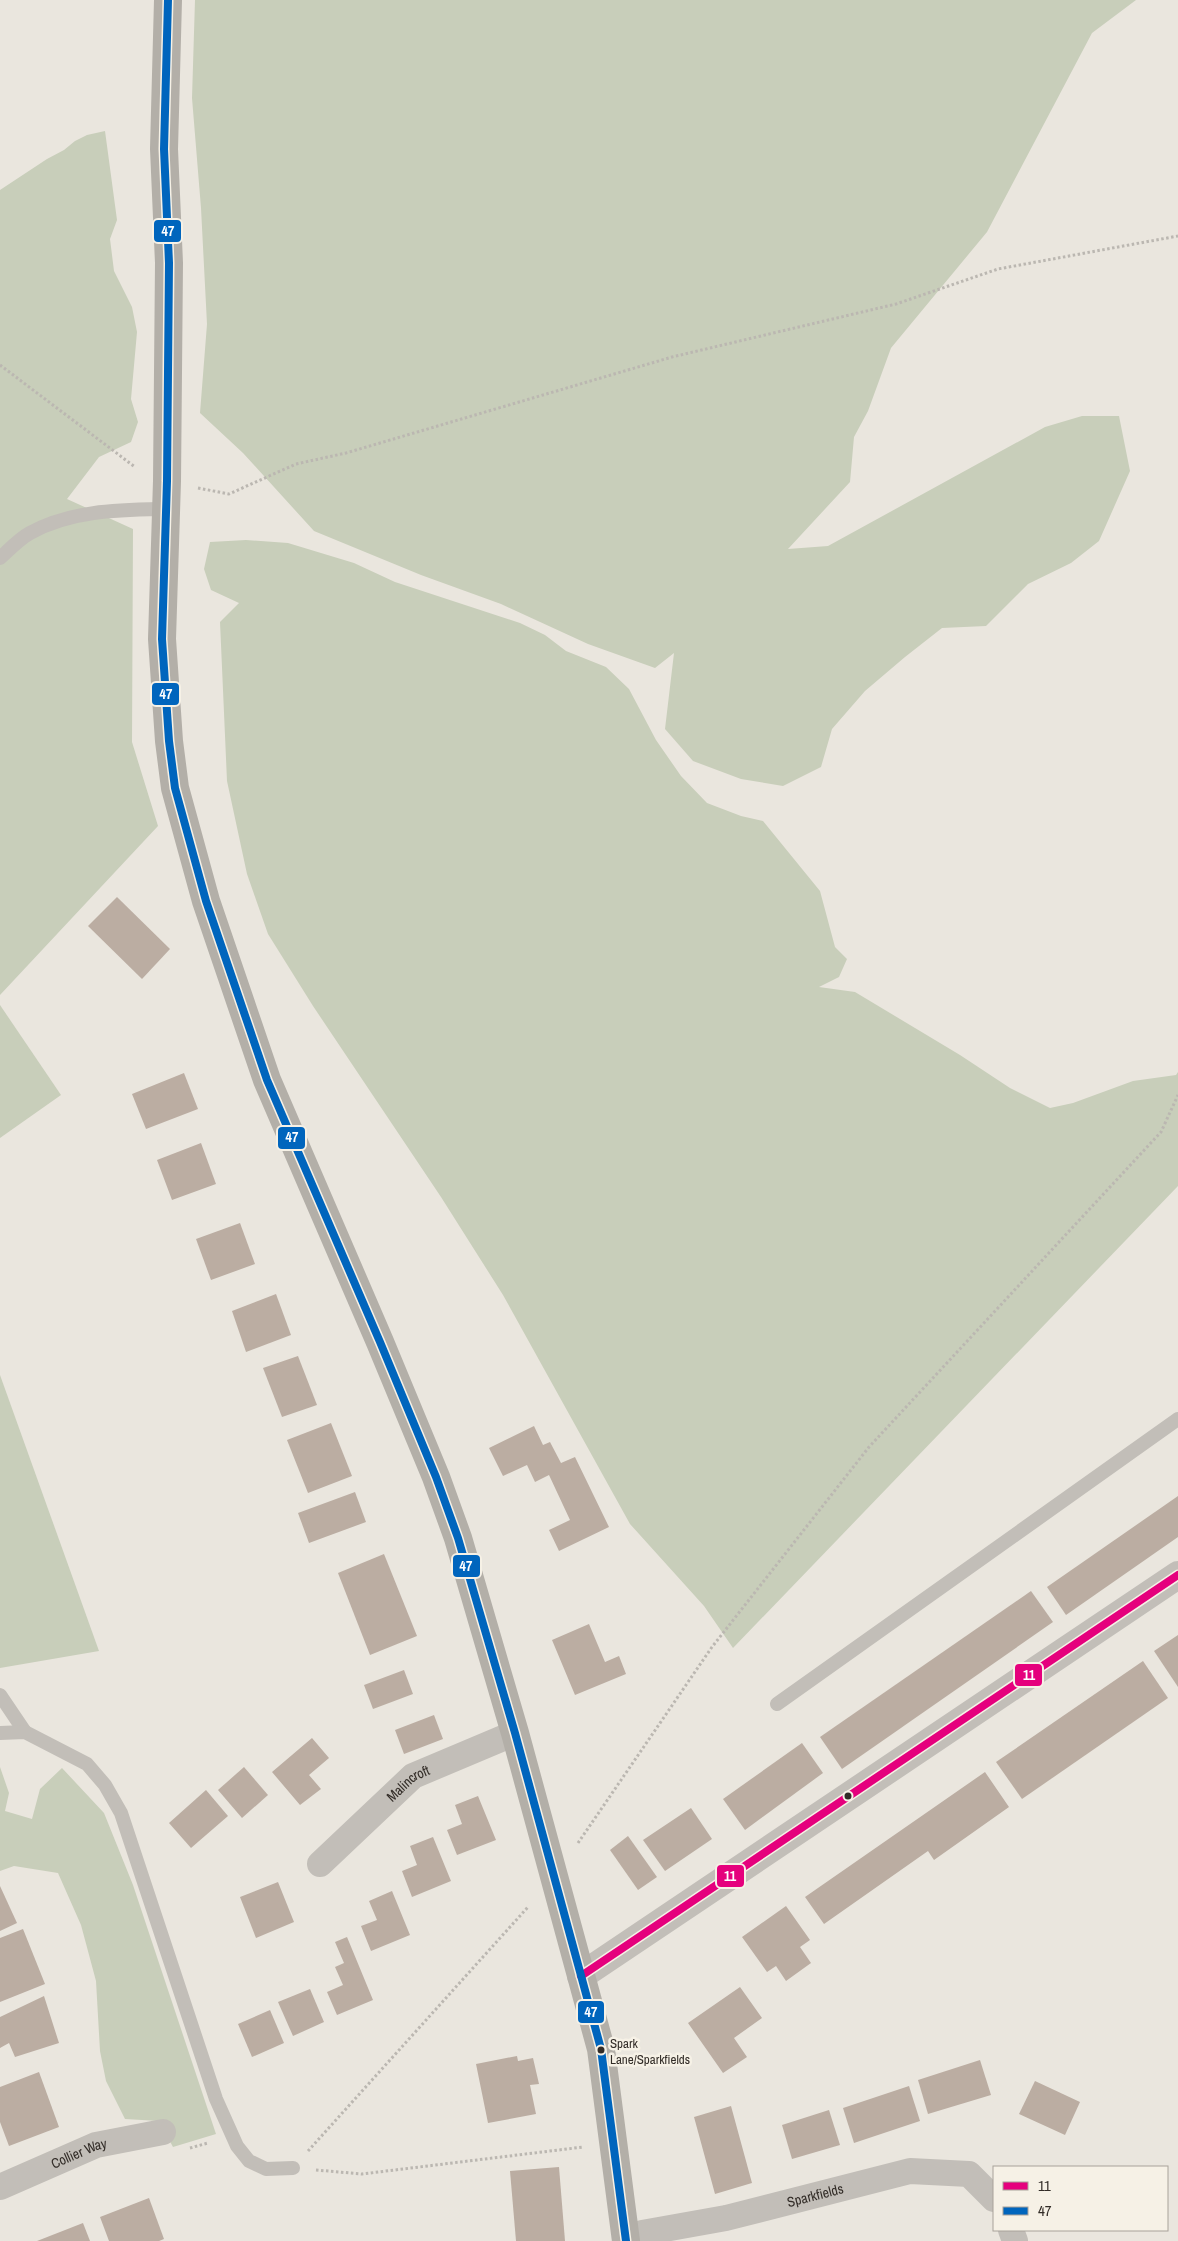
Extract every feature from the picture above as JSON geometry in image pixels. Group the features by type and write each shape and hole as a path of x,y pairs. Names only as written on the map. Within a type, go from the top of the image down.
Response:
{"main road":[{"path":"168,0 164,149 169,263 167,481 162,639 169,741 175,788 184,827 206,901 267,1080 436,1477 463,1557 515,1733 601,2050 626,2241"}],"street":[{"path":"582,1976 1178,1575"},
{"name":"Malincroft","path":"320,1864 413,1776 515,1733"},
{"name":"Collier Way","path":"0,2186 96,2145 163,2132"},
{"name":"Sparkfields","path":"631,2241 642,2233 726,2218 910,2171 969,2174 993,2198"}],"lane":[{"path":"0,558 29,534 70,517 110,510 166,510"},
{"path":"777,1704 1178,1419"},
{"path":"0,1695 25,1732 86,1764 105,1785 121,1813 216,2098 237,2146 249,2161 266,2170 293,2168"},
{"path":"0,1733 25,1732"}],"path":[{"path":"0,365 139,471 167,481 229,494 296,464 346,453 672,357 896,304 998,269 1178,236"},
{"path":"293,2168 555,1878 712,1647 869,1447 1161,1132 1178,1095"},
{"path":"293,2168 362,2174 613,2143"}],"green space":[{"path":"195,0 1136,0 1092,33 987,232 891,348 868,411 854,437 850,482 788,549 828,546 1045,427 1082,416 1119,416 1130,471 1099,541 1071,563 1028,584 986,626 942,628 905,657 865,691 832,729 821,767 783,786 741,779 693,761 665,729 674,653 655,668 588,644 501,604 421,575 314,531 243,453 200,413 207,324 201,208 192,98"},
{"path":"105,131 117,220 110,239 114,271 132,307 137,332 131,399 138,422 131,442 99,457 67,499 133,529 132,742 158,826 0,995 0,190 64,150 75,141 87,135"},
{"path":"246,540 288,543 354,563 395,582 520,623 545,635 566,651 606,667 629,689 656,740 681,776 707,803 741,816 763,821 820,891 835,947 847,959 839,977 819,987 855,992 960,1055 1010,1088 1050,1108 1073,1103 1133,1081 1176,1075 1178,1072 1178,1186 733,1648 704,1606 630,1524 503,1295 441,1197 313,1006 268,934 247,874 227,781 220,622 239,603 211,590 204,569 210,542"},
{"path":"0,1005 61,1095 0,1138"},
{"path":"0,1375 99,1651 0,1668"},
{"path":"0,1767 9,1793 5,1811 32,1819 40,1789 62,1768 104,1813 133,1885 216,2134 173,2147 159,2121 125,2119 106,2081 100,2051 96,1981 81,1925 58,1873 14,1866 0,1871"}],"building":[{"path":"117,897 170,949 142,979 88,926"},
{"path":"184,1073 198,1109 146,1129 132,1094"},
{"path":"201,1143 216,1184 172,1200 157,1160"},
{"path":"240,1223 255,1264 211,1280 196,1239"},
{"path":"276,1294 291,1335 246,1352 232,1311"},
{"path":"298,1356 317,1405 282,1417 263,1368"},
{"path":"331,1423 352,1476 308,1493 287,1440"},
{"path":"534,1426 543,1445 550,1442 561,1463 575,1457 609,1527 559,1551 549,1530 570,1520 549,1475 535,1482 527,1465 503,1476 489,1448"},
{"path":"355,1492 366,1522 309,1543 298,1513"},
{"path":"1178,1496 1178,1537 1066,1615 1047,1587"},
{"path":"384,1554 417,1636 370,1655 338,1573"},
{"path":"1031,1591 1053,1622 842,1769 820,1737"},
{"path":"589,1624 605,1662 619,1656 626,1674 575,1695 552,1640"},
{"path":"1178,1635 1178,1687 1154,1651"},
{"path":"1143,1661 1168,1698 1022,1799 996,1762"},
{"path":"404,1670 413,1694 373,1709 364,1685"},
{"path":"434,1715 443,1739 404,1754 395,1730"},
{"path":"312,1738 329,1758 309,1775 321,1789 300,1805 272,1772"},
{"path":"802,1743 823,1773 745,1830 723,1799"},
{"path":"244,1767 268,1795 242,1818 218,1790"},
{"path":"985,1772 1009,1807 934,1860 928,1851 824,1924 805,1897"},
{"path":"206,1790 228,1816 191,1848 169,1823"},
{"path":"478,1796 496,1840 457,1855 447,1830 462,1824 455,1805"},
{"path":"691,1808 712,1839 665,1871 643,1840"},
{"path":"628,1836 657,1877 638,1890 610,1850"},
{"path":"433,1837 451,1881 412,1897 402,1871 417,1865 410,1846"},
{"path":"278,1882 294,1922 256,1938 240,1897"},
{"path":"0,1886 17,1923 0,1931"},
{"path":"392,1891 410,1935 371,1951 361,1926 377,1920 369,1901"},
{"path":"786,1906 810,1940 800,1947 811,1963 786,1981 776,1966 767,1972 742,1937"},
{"path":"23,1929 45,1984 0,2002 0,1938"},
{"path":"347,1937 373,2000 337,2015 327,1992 343,1985 335,1967 344,1963 335,1942"},
{"path":"740,1987 762,2018 734,2038 747,2057 723,2073 688,2023"},
{"path":"310,1989 324,2022 293,2036 278,2002"},
{"path":"44,1996 59,2043 15,2057 9,2043 0,2048 0,2017"},
{"path":"270,2010 284,2043 252,2057 238,2024"},
{"path":"517,2056 518,2061 533,2058 539,2084 530,2085 536,2114 488,2123 476,2064"},
{"path":"980,2060 991,2095 928,2114 918,2080"},
{"path":"39,2072 59,2127 9,2146 0,2122 0,2087"},
{"path":"1035,2081 1080,2102 1065,2135 1019,2114"},
{"path":"909,2086 920,2121 854,2143 843,2108"},
{"path":"731,2106 752,2183 715,2194 694,2117"},
{"path":"829,2110 840,2145 792,2159 782,2125"},
{"path":"559,2167 565,2241 516,2241 510,2171"},
{"path":"149,2198 164,2239 159,2241 109,2241 100,2217"},
{"path":"83,2223 90,2241 37,2241"}],"transit line":[{"name":"47","path":"168,0 164,149 169,263 167,481 162,639 169,741 175,788 206,901 267,1080 380,1342 436,1477 458,1538 515,1733 601,2049 626,2241"},
{"name":"11","path":"581,1976 1178,1575"}],"place":[{"name":"Spark Lane/Sparkfields","path":"601,2050"}]}
